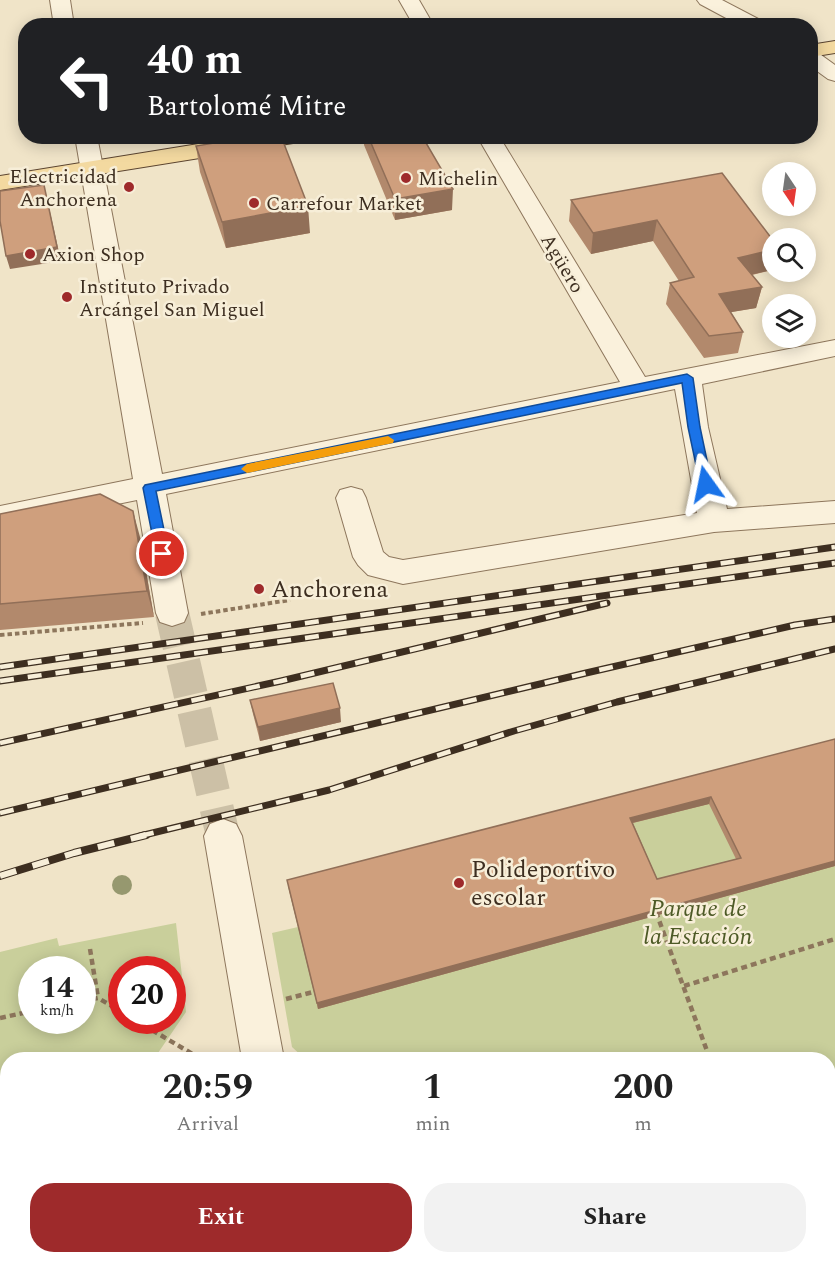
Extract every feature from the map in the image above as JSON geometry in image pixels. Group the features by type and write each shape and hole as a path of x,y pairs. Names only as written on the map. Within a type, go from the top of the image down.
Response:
{"main road":[{"path":"818,50 835,47"},
{"path":"0,183 245,144"}],"street":[{"path":"60,0 63,18"},
{"path":"409,0 419,18"},
{"path":"707,0 742,18"},
{"path":"818,62 835,75"},
{"path":"88,144 172,614"},
{"name":"Agüero","path":"493,144 638,389"},
{"path":"0,517 835,348"},
{"path":"687,378 694,427 714,521"},
{"path":"351,498 369,556 379,567 403,572 714,521 835,512"},
{"path":"223,836 262,1052"}],"path":[{"path":"654,909 708,1052"},
{"path":"684,986 835,939"},
{"path":"90,949 98,998 108,1004"},
{"path":"254,1008 322,989"},
{"path":"0,1018 18,1014"},
{"path":"159,1034 189,1052"}],"green space":[{"name":"Parque de la Estación","path":"835,745 835,1052 297,1052 292,1047 272,933 298,927 288,886"},
{"path":"176,923 180,956 108,956 108,1034 171,1034 159,1052 0,1052 0,952 57,938 59,946"}],"building":[{"name":"Carrefour Market","path":"284,144 308,206 222,222 196,146"},
{"path":"371,144 427,144 453,189 395,199"},
{"path":"722,173 764,228 762,252 738,258 762,287 719,294 743,332 709,336 670,283 694,277 657,220 593,233 571,200"},
{"path":"44,185 57,247 6,256 0,221 0,191"},
{"path":"100,494 133,511 147,591 0,604 0,514"},
{"path":"333,683 340,708 258,727 250,700"},
{"path":"835,739 835,861 317,1003 287,880","holes":["711,797 741,858 657,879 630,818"]}],"tunnel":[{"path":"172,613 223,836"}],"railway":[{"path":"0,667 835,547"},
{"path":"0,681 835,563"},
{"path":"0,743 281,681 607,603"},
{"path":"0,813 586,673 795,625 835,619"},
{"path":"140,836 329,790 514,731 617,702 835,649"},
{"path":"0,876 74,853 146,835"}],"slow traffic":[{"path":"247,469 388,440"}],"place":[{"name":"Michelin","path":"406,178"},
{"name":"Electricidad Anchorena","path":"129,187"},
{"name":"Carrefour Market","path":"254,203"},
{"name":"Axion Shop","path":"30,254"},
{"name":"Instituto Privado Arcángel San Miguel","path":"67,297"},
{"name":"Anchorena","path":"259,589"},
{"name":"Polideportivo escolar","path":"459,883"}],"route":[{"path":"162,554 150,488 687,378 706,484"}]}
